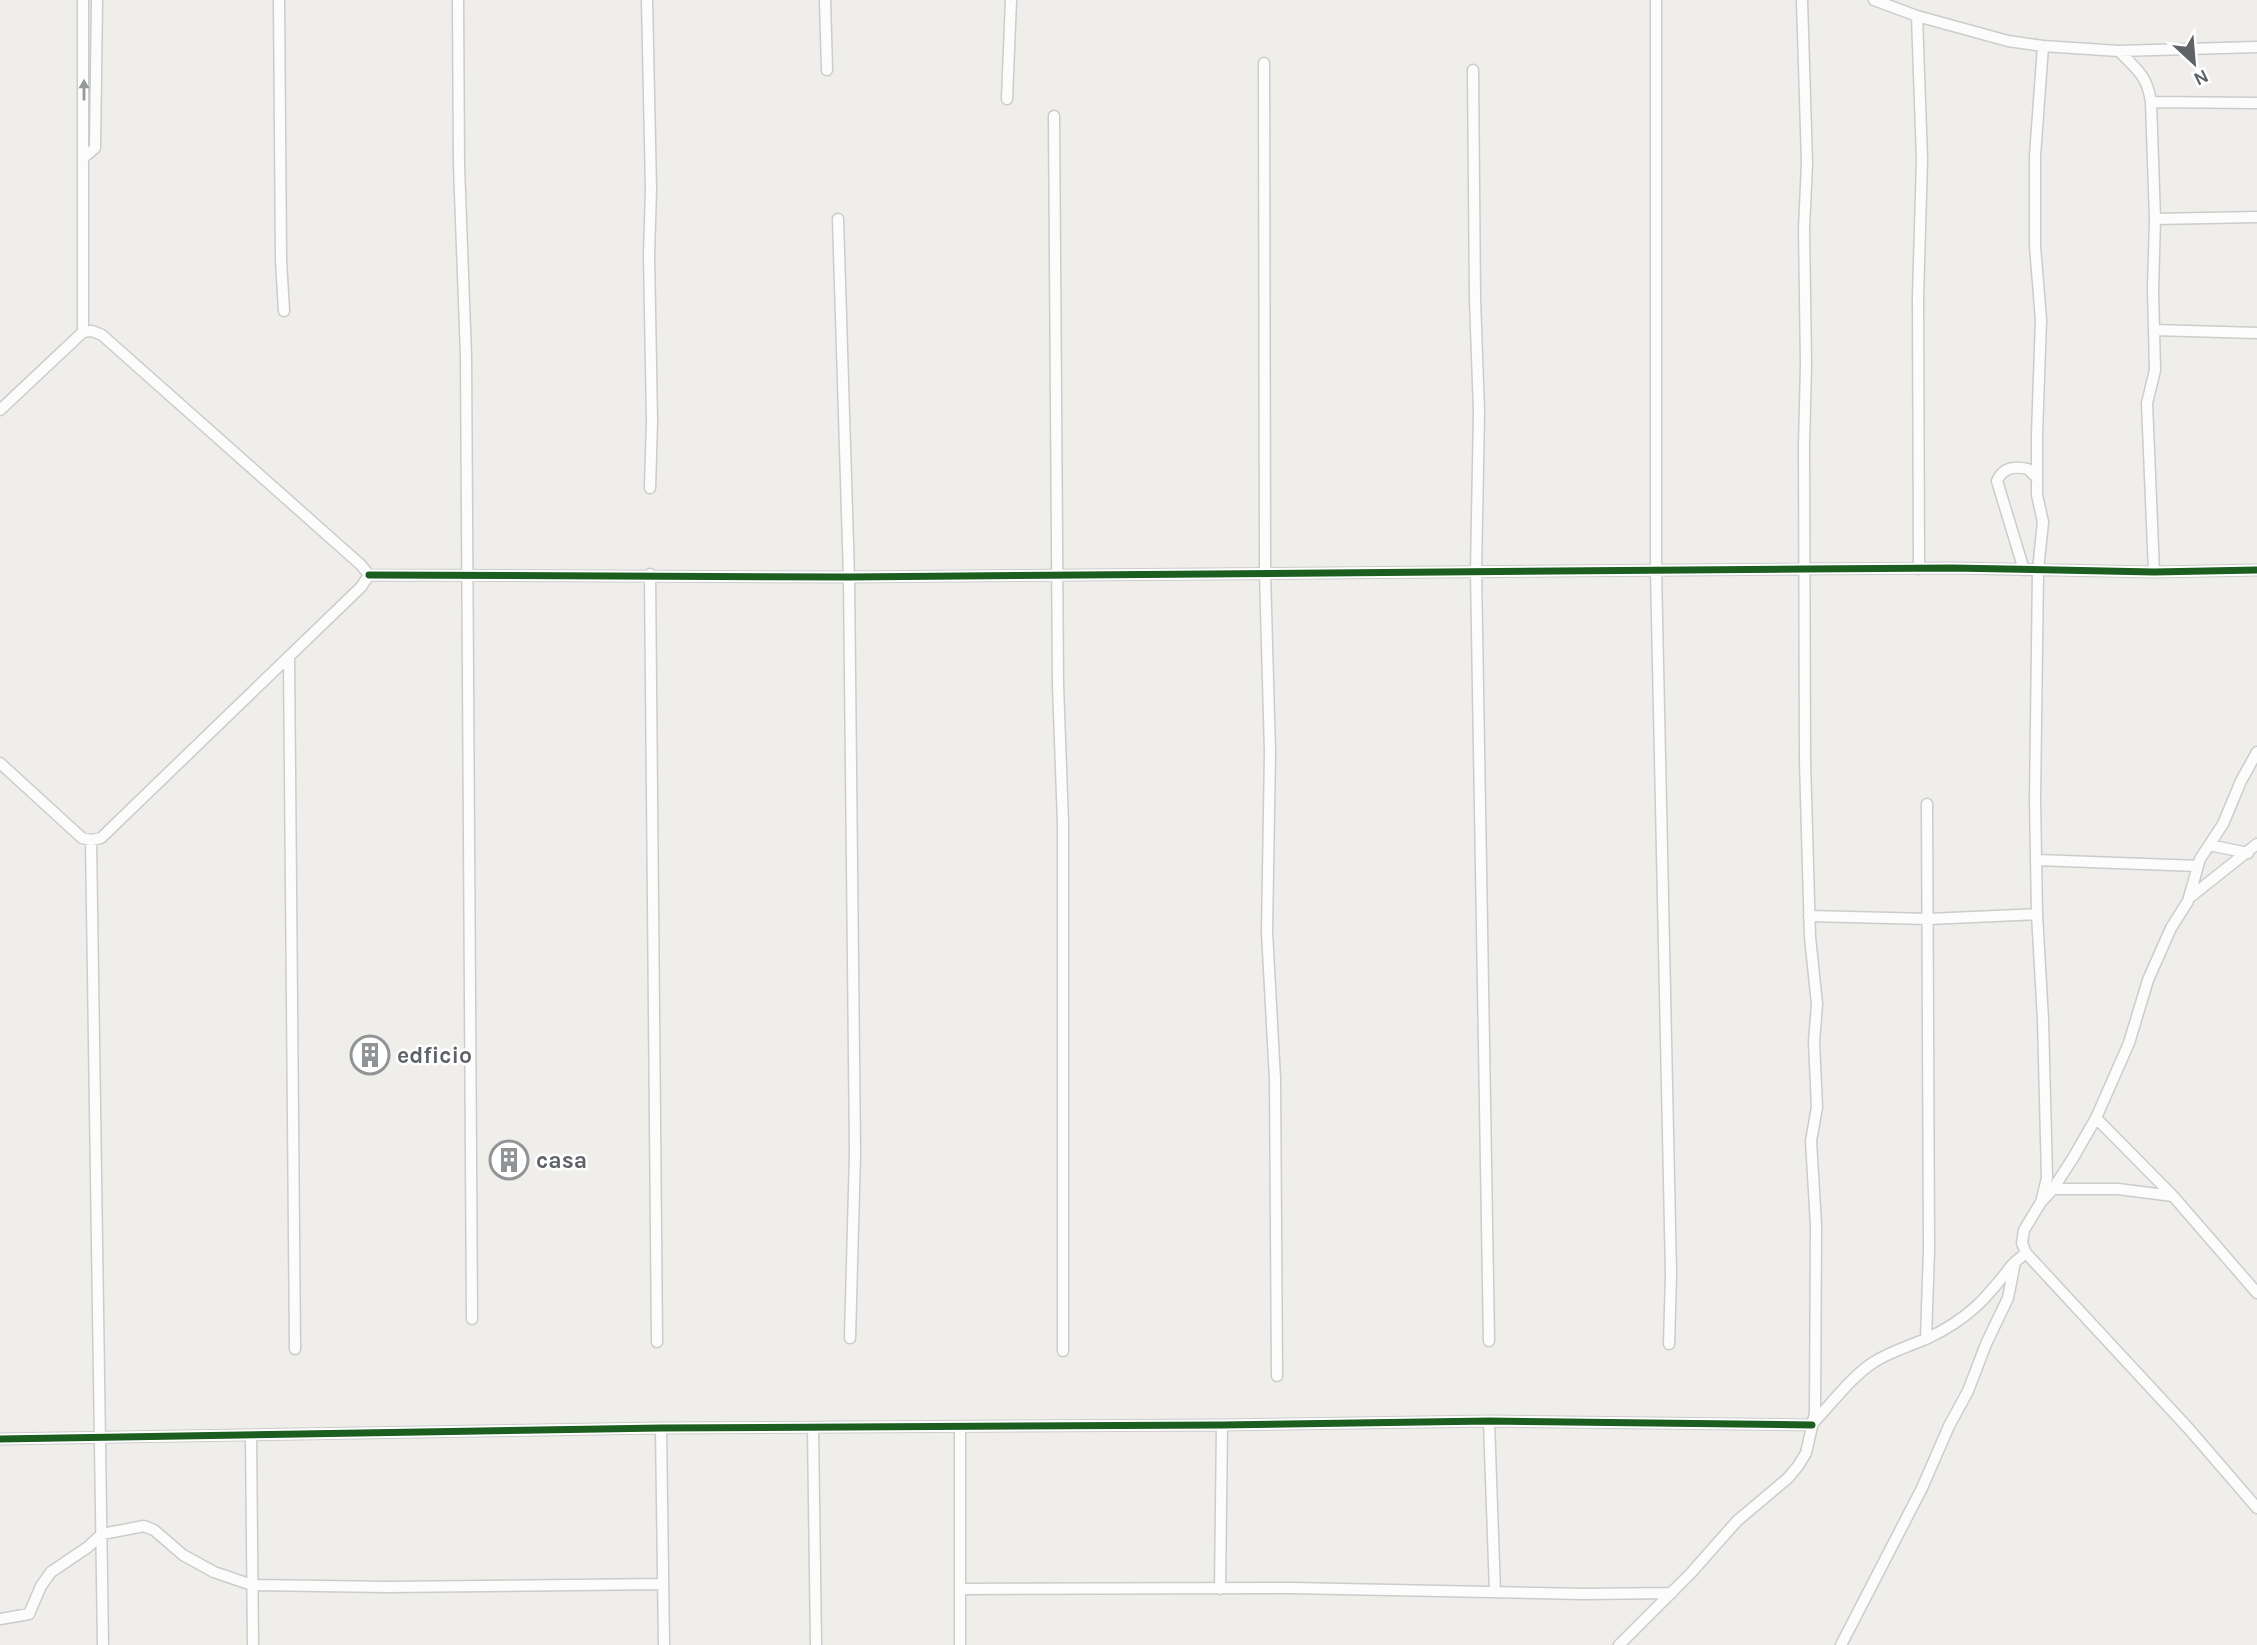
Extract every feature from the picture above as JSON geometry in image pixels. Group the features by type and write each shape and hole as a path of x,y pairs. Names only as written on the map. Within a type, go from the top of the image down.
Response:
{"street":[{"path":"83,0 83,331"},
{"path":"83,158 94,148 97,0"},
{"path":"279,0 281,260 284,311"},
{"path":"458,0 459,166 466,356 472,1319"},
{"path":"647,0 651,189 650,488"},
{"path":"825,0 827,70"},
{"path":"1007,99 1011,0"},
{"path":"1656,0 1656,570 1671,1274 1669,1344"},
{"path":"1619,1645 1672,1593 1737,1521 1788,1478 1798,1466 1806,1453 1817,1393 1816,1225 1811,1141 1817,1107 1814,1042 1817,1004 1809,916 1805,761 1804,229 1807,163 1802,0"},
{"path":"1874,0 1917,16 2008,41 2043,46 2119,51 2257,47"},
{"path":"1917,16 1922,159 1918,298 1919,569"},
{"path":"2041,1202 2047,1178 2035,799 2038,570 2043,522 2038,502 2037,478 2040,320 2035,246 2035,156 2043,46"},
{"path":"2119,51 2142,75 2147,83 2151,102 2155,219 2152,289 2154,377 2147,403 2154,572"},
{"path":"1264,63 1265,573 1269,752 1267,932 1276,1147 1277,1376"},
{"path":"1472,69 1479,412 1476,571 1489,1340"},
{"path":"2151,102 2257,103"},
{"path":"1054,116 1058,685 1063,822 1062,1351"},
{"path":"2155,219 2257,217"},
{"path":"838,219 849,577 855,1153 850,1338"},
{"path":"2154,330 2257,333"},
{"path":"0,410 83,331 102,335 369,575"},
{"path":"2024,570 1997,481 2003,472 2010,468 2028,470 2037,478"},
{"path":"369,575 650,574 849,577 1805,569 2154,572 2257,570"},
{"path":"650,574 657,1342"},
{"path":"0,763 82,838 91,840 107,834 361,587 369,575"},
{"path":"289,657 295,1349"},
{"path":"2257,752 2223,824 2208,845 2198,866 2189,898 2171,928 2148,980 2129,1043 2096,1118 2022,1236 2026,1253 2189,1429 2257,1508"},
{"path":"1926,1339 1929,1250 1927,804"},
{"path":"91,840 103,1645"},
{"path":"2189,898 2257,844"},
{"path":"2208,845 2248,853"},
{"path":"2037,860 2198,866"},
{"path":"1809,916 1929,919 2037,914"},
{"path":"2096,1118 2173,1196 2257,1293"},
{"path":"2053,1189 2118,1189 2173,1196"},
{"path":"0,1439 1489,1421 1812,1424 1859,1373 1874,1362 1949,1327 1977,1308 2015,1262 2026,1253"},
{"path":"1841,1645 1922,1488 1949,1426 1968,1391 2008,1298 2015,1262"},
{"path":"1489,1421 1495,1592"},
{"path":"1220,1588 1222,1426"},
{"path":"960,1427 960,1645"},
{"path":"813,1428 816,1645"},
{"path":"661,1429 664,1645"},
{"path":"251,1435 253,1645"},
{"path":"0,1619 29,1614 46,1577 102,1534 144,1526 154,1530 183,1555 214,1572 252,1585 387,1587 663,1584"},
{"path":"961,1589 1292,1588 1672,1593"}],"cycle path":[{"path":"369,575 849,577 1952,568 2154,572 2257,570"},
{"path":"0,1439 661,1428 1489,1421 1812,1425"}],"place":[{"name":"edficio","path":"370,1055"},
{"name":"casa","path":"509,1160"}]}
